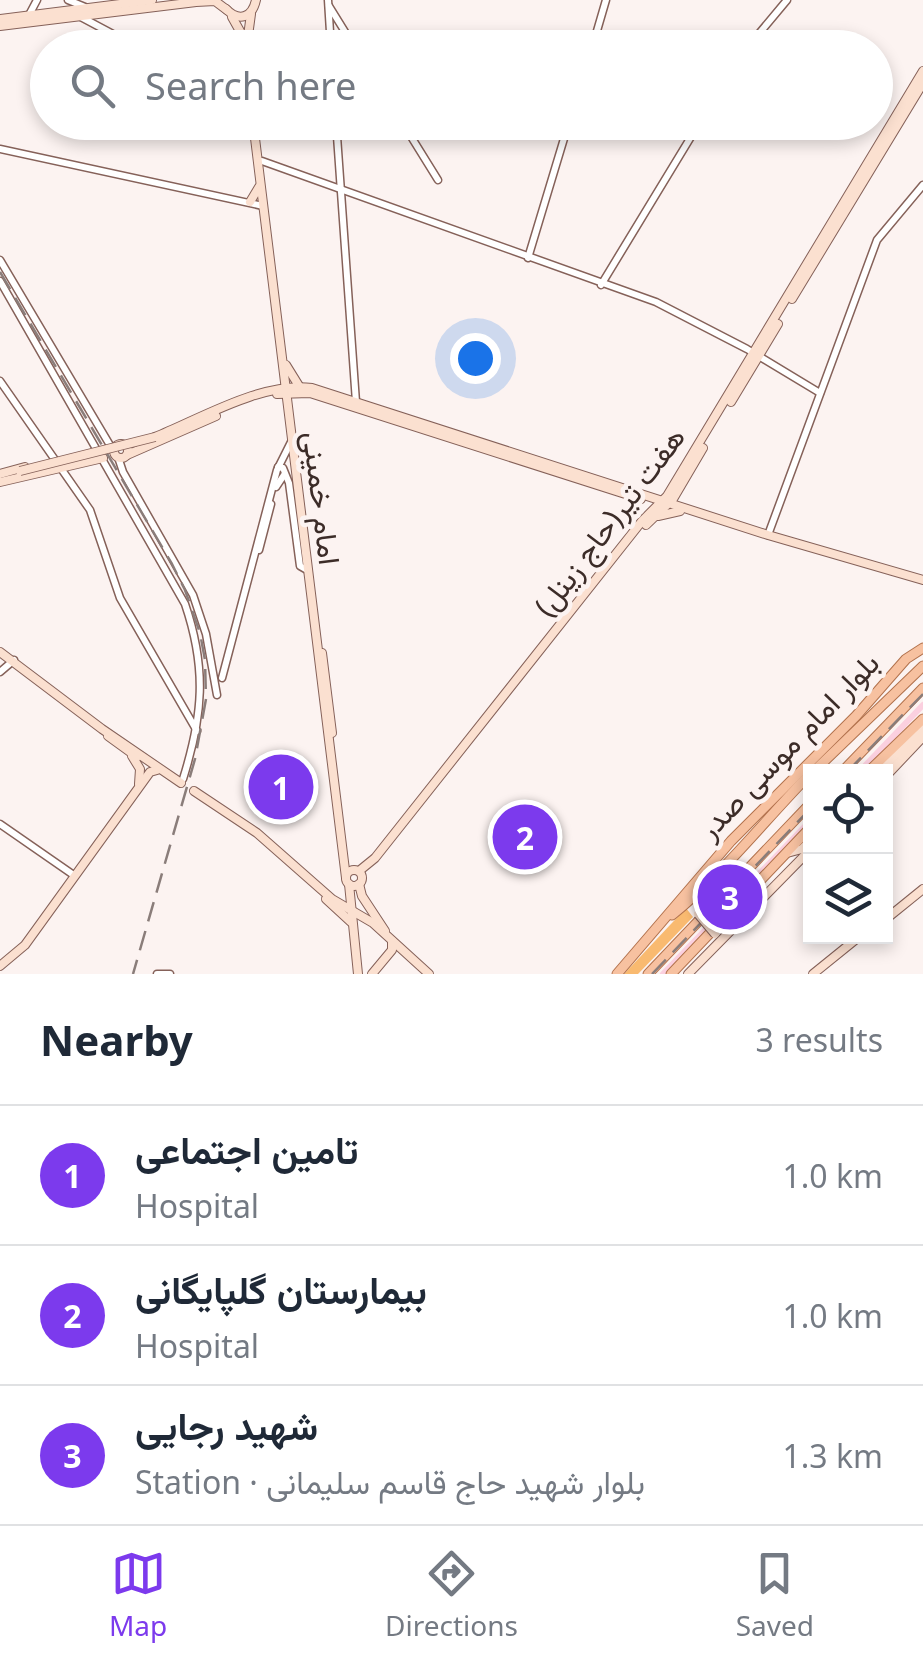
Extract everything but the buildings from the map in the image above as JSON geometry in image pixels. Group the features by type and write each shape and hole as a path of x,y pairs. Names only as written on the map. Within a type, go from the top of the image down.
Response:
{"main road":[{"path":"0,23 30,15 152,0"},
{"path":"0,23 198,1 215,2 241,18 251,14"},
{"path":"245,30 257,1"},
{"path":"227,7 243,30"},
{"path":"91,24 97,14"},
{"name":"هفت تیر(حاج زینل)","path":"893,123 923,72"},
{"name":"هفت تیر(حاج زینل)","path":"893,132 923,83"},
{"name":"امام خمینی","path":"257,140 284,367"},
{"name":"هفت تیر(حاج زینل)","path":"332,898 344,896 354,878 645,523 678,490 883,140"},
{"name":"هفت تیر(حاج زینل)","path":"664,504 888,140"},
{"name":"امام خمینی","path":"259,162 287,390 303,570 354,878 350,922 358,972"},
{"path":"250,202 260,183"},
{"path":"265,395 284,367 301,389"},
{"path":"265,395 288,404 301,389"},
{"path":"124,449 265,395 301,389 923,582"},
{"name":"امام خمینی","path":"288,404 348,862 354,878"},
{"path":"356,405 664,504"},
{"path":"0,478 156,438 215,414"},
{"path":"0,478 98,449"},
{"path":"54,464 103,458"},
{"path":"678,490 682,510"},
{"path":"640,498 645,523 682,510"},
{"name":"بلوار امام موسی صدر","path":"619,974 682,904 728,843 768,805 854,709 923,648"},
{"path":"0,652 156,770 181,782"},
{"path":"902,664 903,672 914,674"},
{"name":"بلوار امام موسی صدر","path":"821,764 923,666"},
{"path":"886,682 895,681 897,690"},
{"path":"850,764 923,688"},
{"path":"876,764 923,718"},
{"path":"892,764 923,728"},
{"path":"892,764 923,737"},
{"path":"124,747 181,782"},
{"path":"124,747 142,774 138,788"},
{"path":"0,966 25,945 138,788 156,770"},
{"name":"بلوار امام موسی صدر","path":"682,904 698,894 803,782"},
{"path":"350,922 254,836 194,792 257,833 332,898 374,924 429,974"},
{"path":"648,974 803,811"},
{"path":"671,974 803,836"},
{"path":"798,841 803,844"},
{"path":"728,843 736,842 740,848"},
{"path":"788,853 803,848"},
{"path":"688,974 718,937 806,854"},
{"path":"354,878 392,950 372,974"},
{"path":"893,911 923,887"},
{"path":"697,915 693,906 698,894"},
{"path":"682,904 718,937"},
{"path":"356,954 358,925 374,924"},
{"path":"815,974 852,944"}],"street":[{"path":"30,15 37,0"},
{"path":"68,0 87,8"},
{"path":"597,30 606,0"},
{"path":"761,30 787,0"},
{"path":"328,3 330,30"},
{"path":"328,3 344,30"},
{"path":"79,16 103,30"},
{"path":"338,140 356,405"},
{"path":"413,140 438,180"},
{"path":"528,258 564,140"},
{"path":"600,285 689,140"},
{"path":"0,149 262,206"},
{"path":"259,162 656,302 756,354 820,393"},
{"path":"767,536 877,240 923,184"},
{"path":"0,260 106,439 124,449 123,472 194,595 217,695 277,482 284,475"},
{"path":"0,282 186,604 200,663 201,692 197,730 181,782"},
{"path":"0,381 54,464 90,510 120,598 197,730"},
{"path":"222,678 278,467 291,442"},
{"path":"278,467 284,468 289,483 303,570"},
{"path":"0,672 14,660"},
{"path":"0,824 75,876"},
{"path":"157,974 170,974"}],"shaded area":[{"path":"686,908 693,917 638,974 624,974"}],"waterway":[{"path":"867,764 923,705"},
{"path":"663,974 803,828"}],"railway":[{"path":"0,272 172,564 200,633 206,699 195,759 133,974"},
{"path":"855,764 923,694"},
{"path":"652,974 803,816"}],"place":[{"name":"تامین اجتماعی","path":"281,787"},
{"name":"بیمارستان گلپایگانی","path":"525,837"},
{"name":"شهید رجایی","path":"730,897"}]}
